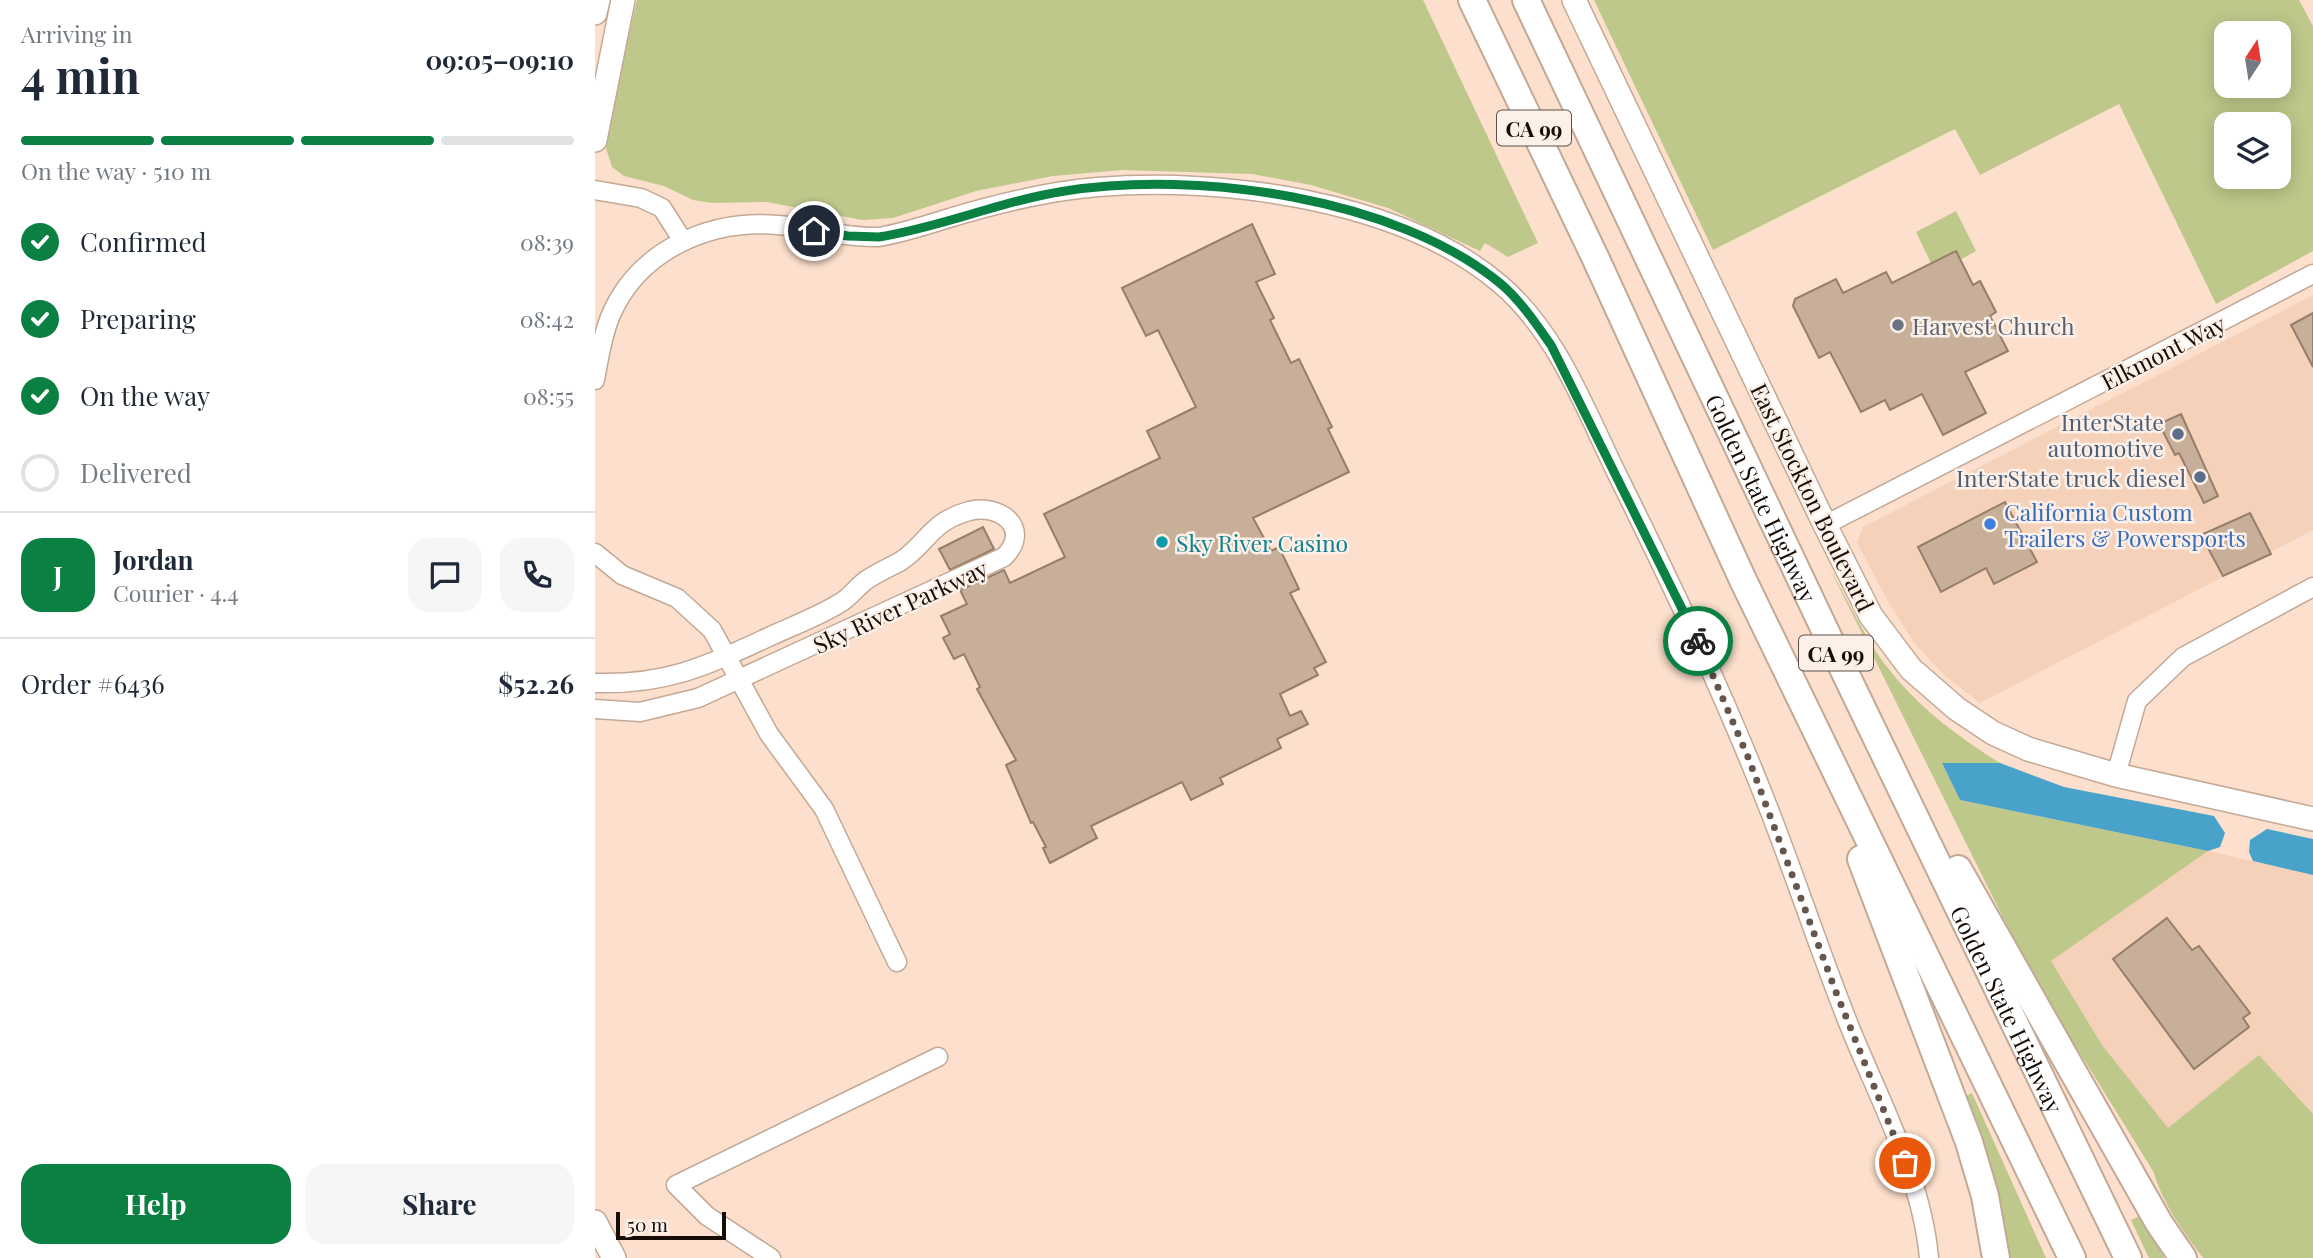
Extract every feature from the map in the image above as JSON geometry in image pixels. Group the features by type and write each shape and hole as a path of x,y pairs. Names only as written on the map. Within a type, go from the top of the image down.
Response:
{"highway":[{"name":"CA 99","path":"1472,0 1595,257 1743,580 2072,1258"},
{"name":"Golden State Highway","path":"1527,0 1850,683 2128,1258"},
{"path":"1850,683 2159,1223 2183,1258"},
{"path":"1849,799 1859,853 1977,1165 1996,1258"}],"main road":[{"path":"595,13 598,0"},
{"path":"596,130 596,86 613,0"},
{"path":"596,130 623,0"},
{"name":"East Stockton Boulevard","path":"1574,0 1825,525 1871,616 1911,669 1934,691 1993,733 2028,749 2116,775 2313,819"},
{"path":"595,1222 614,1258"}],"street":[{"path":"595,380 605,330 625,290 657,256 683,241 720,228 758,224 848,236 879,237 1066,191 1117,186 1205,186 1296,198 1381,221 1434,243 1476,266 1503,286 1527,312 1564,366 1721,693 1911,1178 1924,1222 1929,1258"},
{"path":"595,190 641,198 663,208 683,241"},
{"name":"Elkmont Way","path":"1825,525 2313,274"},
{"name":"Sky River Parkway","path":"595,683 633,683 674,677 726,657 838,605 867,579 902,560 935,527 957,515 988,509 1003,514 1012,526 1014,539 1004,557 698,698 640,712 595,709"},
{"path":"595,553 622,575 664,591 690,608 712,630 769,734 824,808 897,962"},
{"path":"2116,775 2137,701 2183,657 2313,587"},
{"path":"771,1258 707,1216 676,1185 938,1057"}],"shaded area":[{"path":"2313,295 2313,530 1980,703 1944,675 1915,644 1890,605 1857,543 1863,527"},
{"path":"2208,851 2313,875 2313,1114 2259,1055 2168,1129 2102,1045 2051,961"}],"green space":[{"path":"637,0 1423,0 1538,243 1508,257 1485,243 1480,251 1388,208 1311,185 1252,174 1122,170 1053,176 976,191 893,218 862,220 767,202 712,203 693,200 664,186 624,176 612,167 604,142"},
{"path":"1594,0 2299,0 2313,26 2313,251 2216,304 2119,104 1980,175 1955,129 1713,250"},
{"path":"1956,211 1976,251 1960,260 1955,251 1931,263 1916,232"},
{"path":"1829,567 1872,646 1891,672 1919,702 1950,729 2000,763 1942,763 1960,800 2208,851 2051,961 2102,1045 2168,1128 2259,1055 2313,1114 2313,1258 2203,1258 2188,1237 2168,1206 2153,1171 2031,974"},
{"path":"1972,1093 2046,1258 2008,1258 1964,1097"},
{"path":"2140,1216 2165,1258 2149,1258 2131,1220"}],"water":[{"path":"1942,763 2000,763 2064,787 2214,816 2225,833 2220,847 2208,851 1960,800"},
{"path":"2267,829 2313,839 2313,875 2253,861 2249,852 2250,840"}],"building":[{"name":"Sky River Casino","path":"1252,224 1275,274 1256,282 1274,318 1270,320 1291,363 1299,359 1332,427 1328,429 1349,472 1253,518 1271,551 1279,547 1299,589 1290,593 1326,662 1314,668 1318,675 1280,694 1290,716 1301,711 1308,724 1277,739 1281,748 1220,778 1223,784 1191,800 1182,782 1091,826 1097,838 1050,863 1043,848 1046,847 1033,822 1031,823 1006,765 1016,760 977,689 980,687 964,654 954,659 943,638 950,634 941,616 967,604 960,590 1004,570 1010,583 1065,557 1044,514 1160,458 1147,431 1196,407 1158,330 1146,336 1122,288"},
{"name":"Harvest Church","path":"1956,251 1973,285 1980,281 1996,312 1990,316 2008,351 1965,372 1986,413 1943,435 1922,394 1890,410 1885,400 1861,412 1830,352 1819,358 1793,306 1795,299 1836,279 1843,293 1886,272 1892,283"},
{"path":"2313,313 2313,367 2291,325"},
{"path":"2181,414 2218,496 2204,503 2179,453 2175,455 2159,424"},
{"name":"California Custom Trailers & Powersports","path":"2005,502 2037,562 1994,584 1986,568 1941,592 1918,547"},
{"path":"2250,513 2271,554 2223,576 2201,535"},
{"path":"983,527 994,549 950,570 939,549"},
{"path":"2167,918 2192,950 2199,946 2250,1013 2243,1018 2249,1027 2194,1069 2113,959"}],"way so far":[{"path":"1698,641 1748,757 1836,992 1905,1163"}],"place":[{"name":"Harvest Church","path":"1898,325"},
{"name":"InterState automotive","path":"2178,434"},
{"name":"InterState truck diesel","path":"2200,477"},
{"name":"California Custom Trailers & Powersports","path":"1990,524"},
{"name":"Sky River Casino","path":"1162,542"}],"route":[{"path":"814,231 879,237 1022,199 1066,191 1091,187 1184,185 1296,198 1381,221 1434,243 1476,266 1503,286 1527,312 1551,345 1564,366 1698,641"}]}
